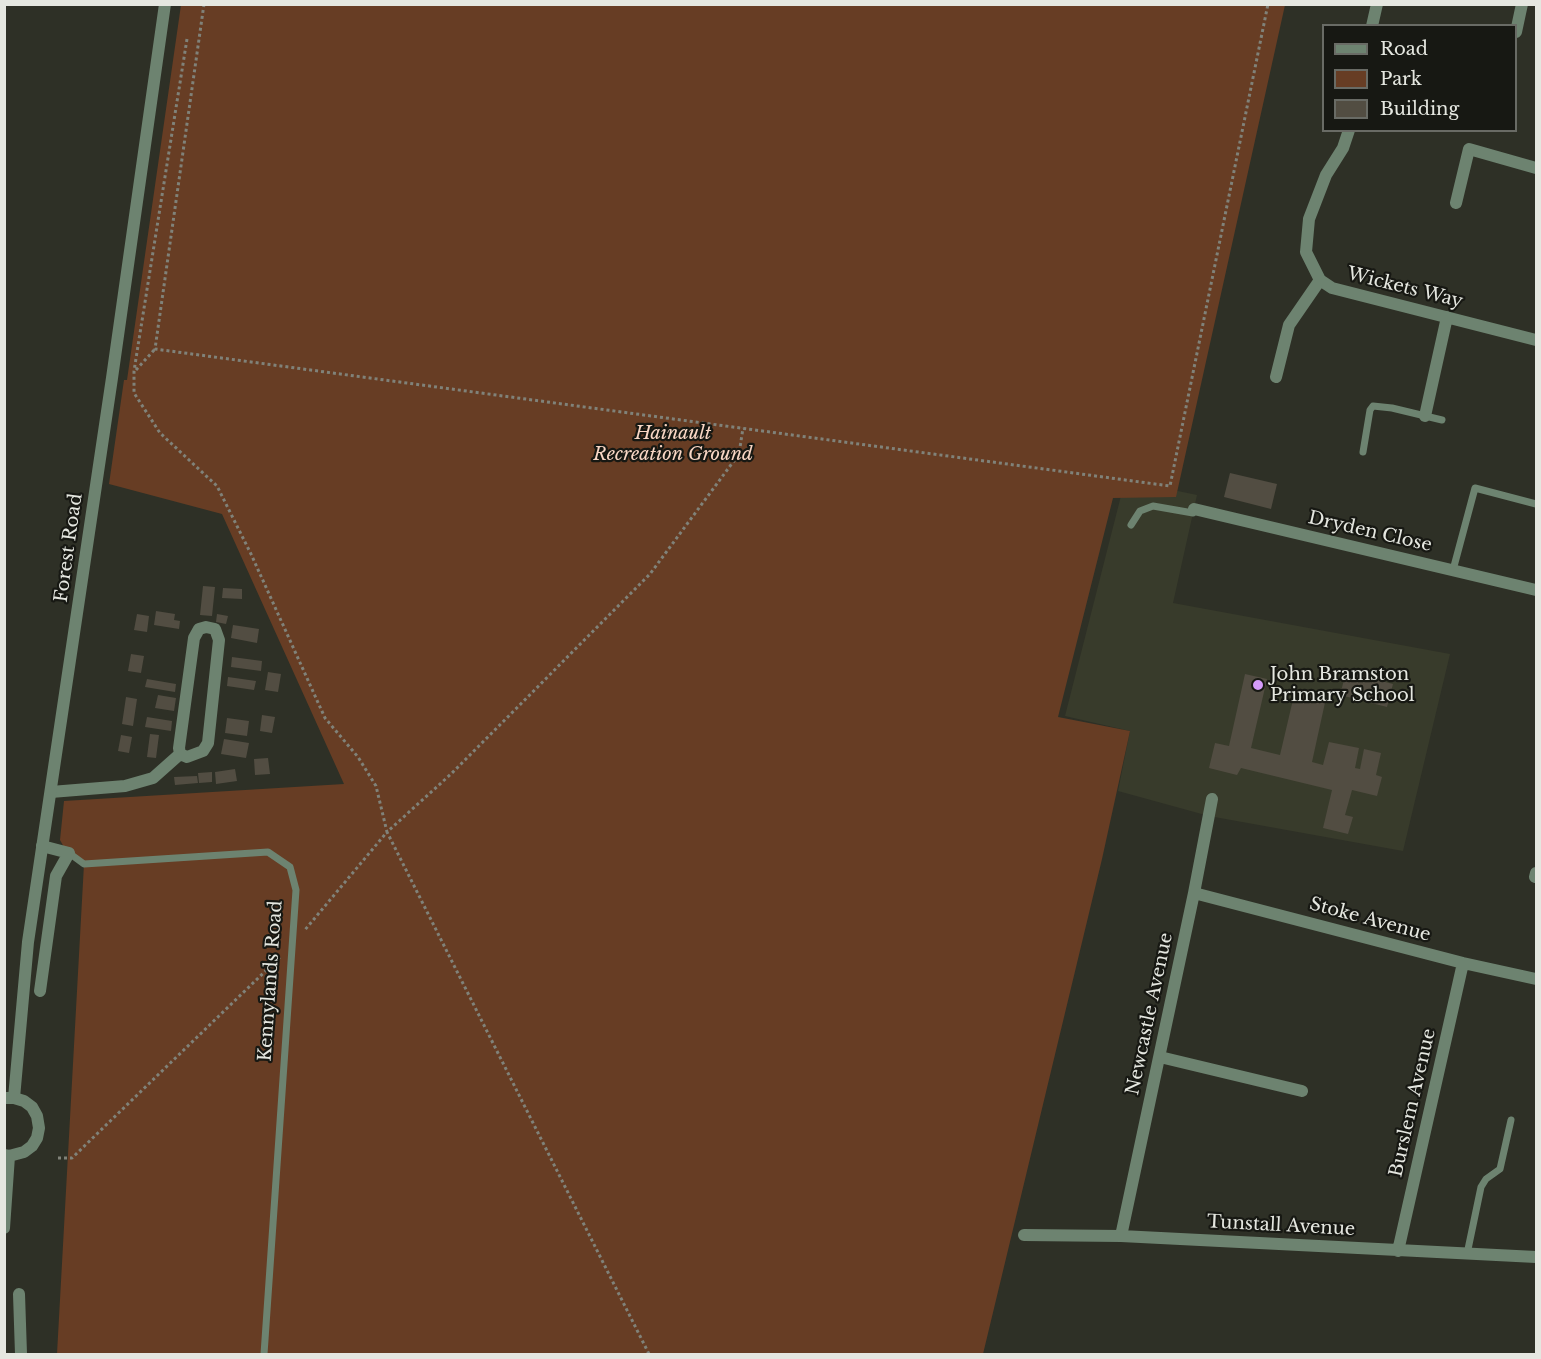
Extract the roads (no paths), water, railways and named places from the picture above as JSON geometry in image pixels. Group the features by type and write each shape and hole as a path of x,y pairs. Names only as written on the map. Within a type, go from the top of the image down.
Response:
{"street":[{"name":"Forest Road","path":"9,1098 28,942 165,4"},
{"path":"1372,24 1377,4"},
{"path":"1517,24 1522,4"},
{"name":"Wickets Way","path":"1348,132 1343,148 1326,175 1309,219 1306,252 1320,280 1332,288 1536,340"},
{"path":"1456,203 1469,149 1536,168"},
{"path":"1275,377 1289,325 1320,280"},
{"path":"1425,416 1447,317"},
{"name":"Dryden Close","path":"1194,509 1536,590"},
{"path":"206,627 215,630 219,640 208,742 203,751 188,757 180,754 194,638 199,628 206,627"},
{"path":"51,792 124,786 153,778 180,754"},
{"name":"Newcastle Avenue","path":"1120,1236 1160,1057 1212,799"},
{"name":"Kennylands Road","path":"42,846 69,852"},
{"path":"40,991 56,876 69,852"},
{"name":"Stoke Avenue","path":"1194,893 1463,963 1536,979"},
{"name":"Burslem Avenue","path":"1398,1251 1463,963"},
{"path":"1160,1057 1302,1091"},
{"path":"4,1228 7,1155 24,1152 32,1146 39,1128 37,1116 32,1107 24,1101 9,1098"},
{"name":"Tunstall Avenue","path":"1024,1235 1120,1236 1536,1257"},
{"path":"18,1294 21,1354"}],"lane":[{"path":"1363,452 1373,405 1443,420"},
{"path":"1453,570 1475,488 1536,504"},
{"path":"1131,525 1140,511 1153,506 1193,513 1194,509"},
{"name":"Kennylands Road","path":"69,852 84,864 267,852 290,867 296,890 264,1354"},
{"path":"1467,1254 1481,1187 1486,1179 1500,1169 1511,1119"}],"place":[{"name":"John Bramston Primary School","path":"1258,685"}],"park label":[{"name":"Hainault Recreation Ground","path":"673,444"}]}
